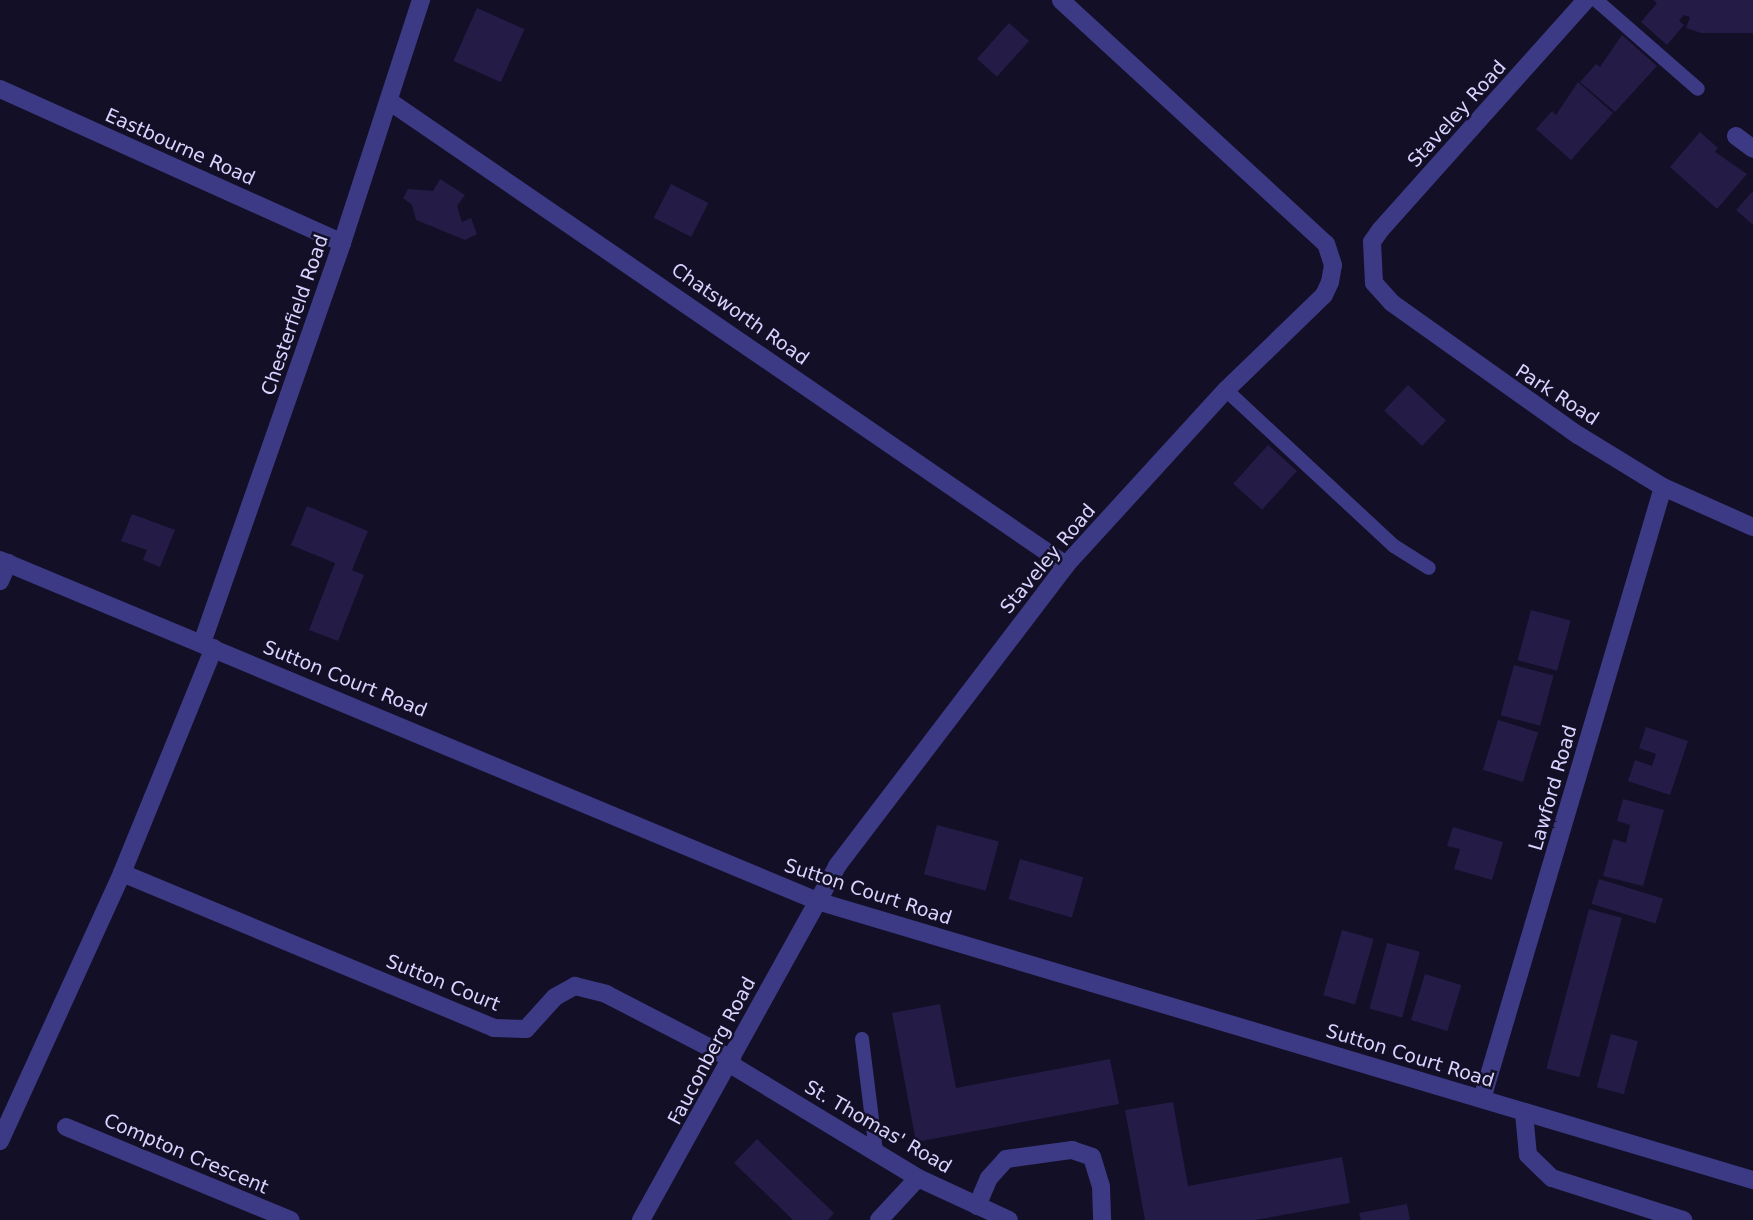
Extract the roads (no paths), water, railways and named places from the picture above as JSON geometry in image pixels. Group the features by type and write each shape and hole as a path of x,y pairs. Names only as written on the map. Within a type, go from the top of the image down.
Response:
{"street":[{"name":"Chesterfield Road","path":"0,1140 122,873 208,645 421,0"},
{"name":"Staveley Road","path":"817,901 837,866 1066,565 1226,390 1324,295 1333,265 1326,244 1061,0"},
{"name":"Staveley Road","path":"1370,261 1373,242 1381,229 1587,0"},
{"name":"Eastbourne Road","path":"0,89 342,243"},
{"name":"Chatsworth Road","path":"389,100 1066,565"},
{"path":"1736,136 1753,149"},
{"name":"Park Road","path":"1370,261 1374,283 1392,303 1513,393 1663,488 1753,527"},
{"name":"Lawford Road","path":"1482,1099 1663,488"},
{"path":"0,581 4,562"},
{"name":"Sutton Court Road","path":"4,562 817,901 1753,1180"},
{"name":"Sutton Court","path":"122,873 494,1028 527,1029 555,997 575,986 606,993 731,1061"},
{"name":"Fauconberg Road","path":"641,1220 817,901"},
{"name":"St. Thomas' Road","path":"731,1061 918,1178 1009,1220"},
{"path":"1524,1113 1528,1155 1552,1178 1683,1220"},
{"name":"Compton Crescent","path":"66,1127 290,1220"},
{"path":"977,1206 989,1178 1006,1159 1072,1150 1092,1157 1101,1187 1102,1220"},
{"path":"879,1220 918,1178"}],"lane":[{"path":"1596,0 1698,89"},
{"path":"1226,390 1394,546 1429,568"},
{"path":"862,1039 876,1152"}]}
